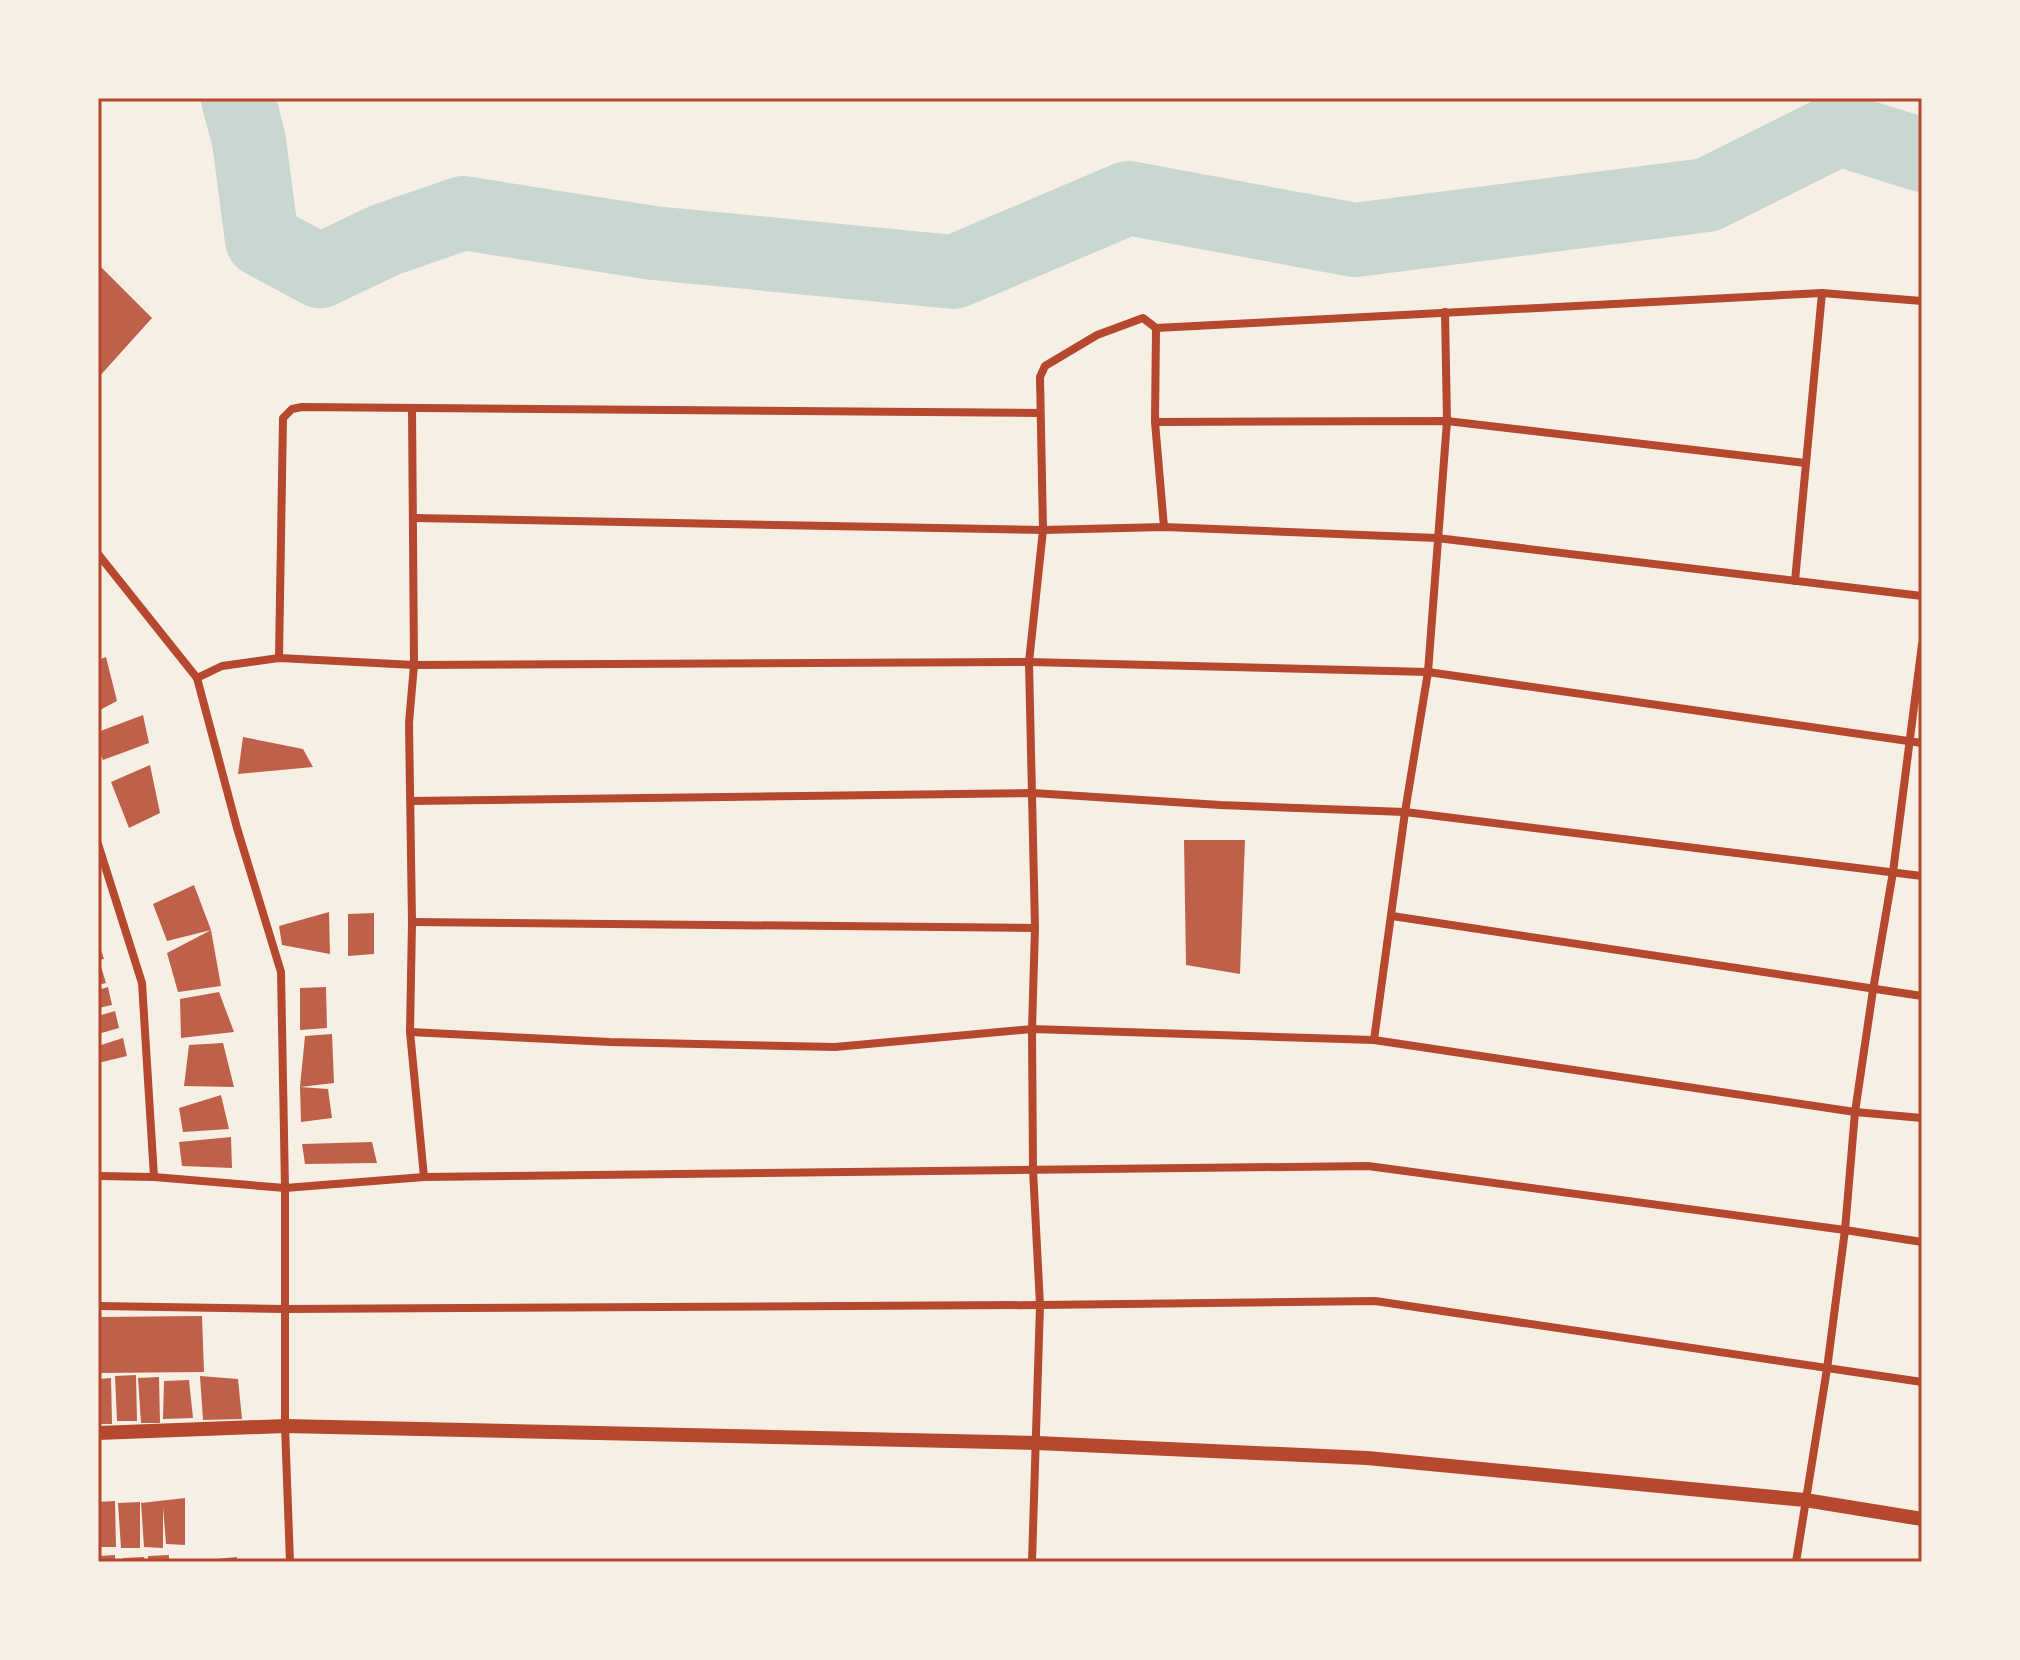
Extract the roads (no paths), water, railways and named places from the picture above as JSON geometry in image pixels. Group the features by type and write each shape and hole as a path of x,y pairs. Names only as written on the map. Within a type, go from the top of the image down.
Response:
{"street":[{"path":"1795,581 1822,293"},
{"path":"1032,1562 1040,1305 1033,1170 1035,928 1029,662 1043,530 1040,377 1045,366 1097,335 1143,318 1156,328 1822,293 1922,301"},
{"path":"1374,1040 1405,812 1428,672 1447,421 1445,312"},
{"path":"1156,328 1155,422 1164,527"},
{"path":"412,408 414,665 409,723 410,1032 424,1177"},
{"path":"279,658 283,418 292,409 1040,413"},
{"path":"1155,422 1447,421 1805,463"},
{"path":"414,518 1043,530 1164,527 1437,538 1922,596"},
{"path":"98,554 197,678 237,828 281,972 285,1426 290,1562"},
{"path":"1796,1562 1827,1369 1845,1230 1855,1112 1893,872 1922,644"},
{"path":"197,678 222,666 279,658 414,665 1029,662 1428,672 1922,743"},
{"path":"411,801 1033,793 1220,805 1405,812 1922,876"},
{"path":"98,844 142,983 154,1177"},
{"path":"1392,916 1922,996"},
{"path":"412,922 1035,928"},
{"path":"410,1032 610,1042 835,1047 1032,1029 1374,1040 1855,1112 1922,1118"},
{"path":"98,1176 154,1177 285,1188 424,1177 1368,1166 1922,1242"},
{"path":"98,1306 284,1309 1375,1301 1922,1382"},
{"path":"98,1433 285,1426 1037,1443 1367,1458 1805,1500 1922,1519"}],"waterway":[{"path":"238,98 249,141 262,240 320,271 385,240 463,213 653,243 954,272 1128,198 1355,240 1707,195 1839,129 1922,155"}]}
